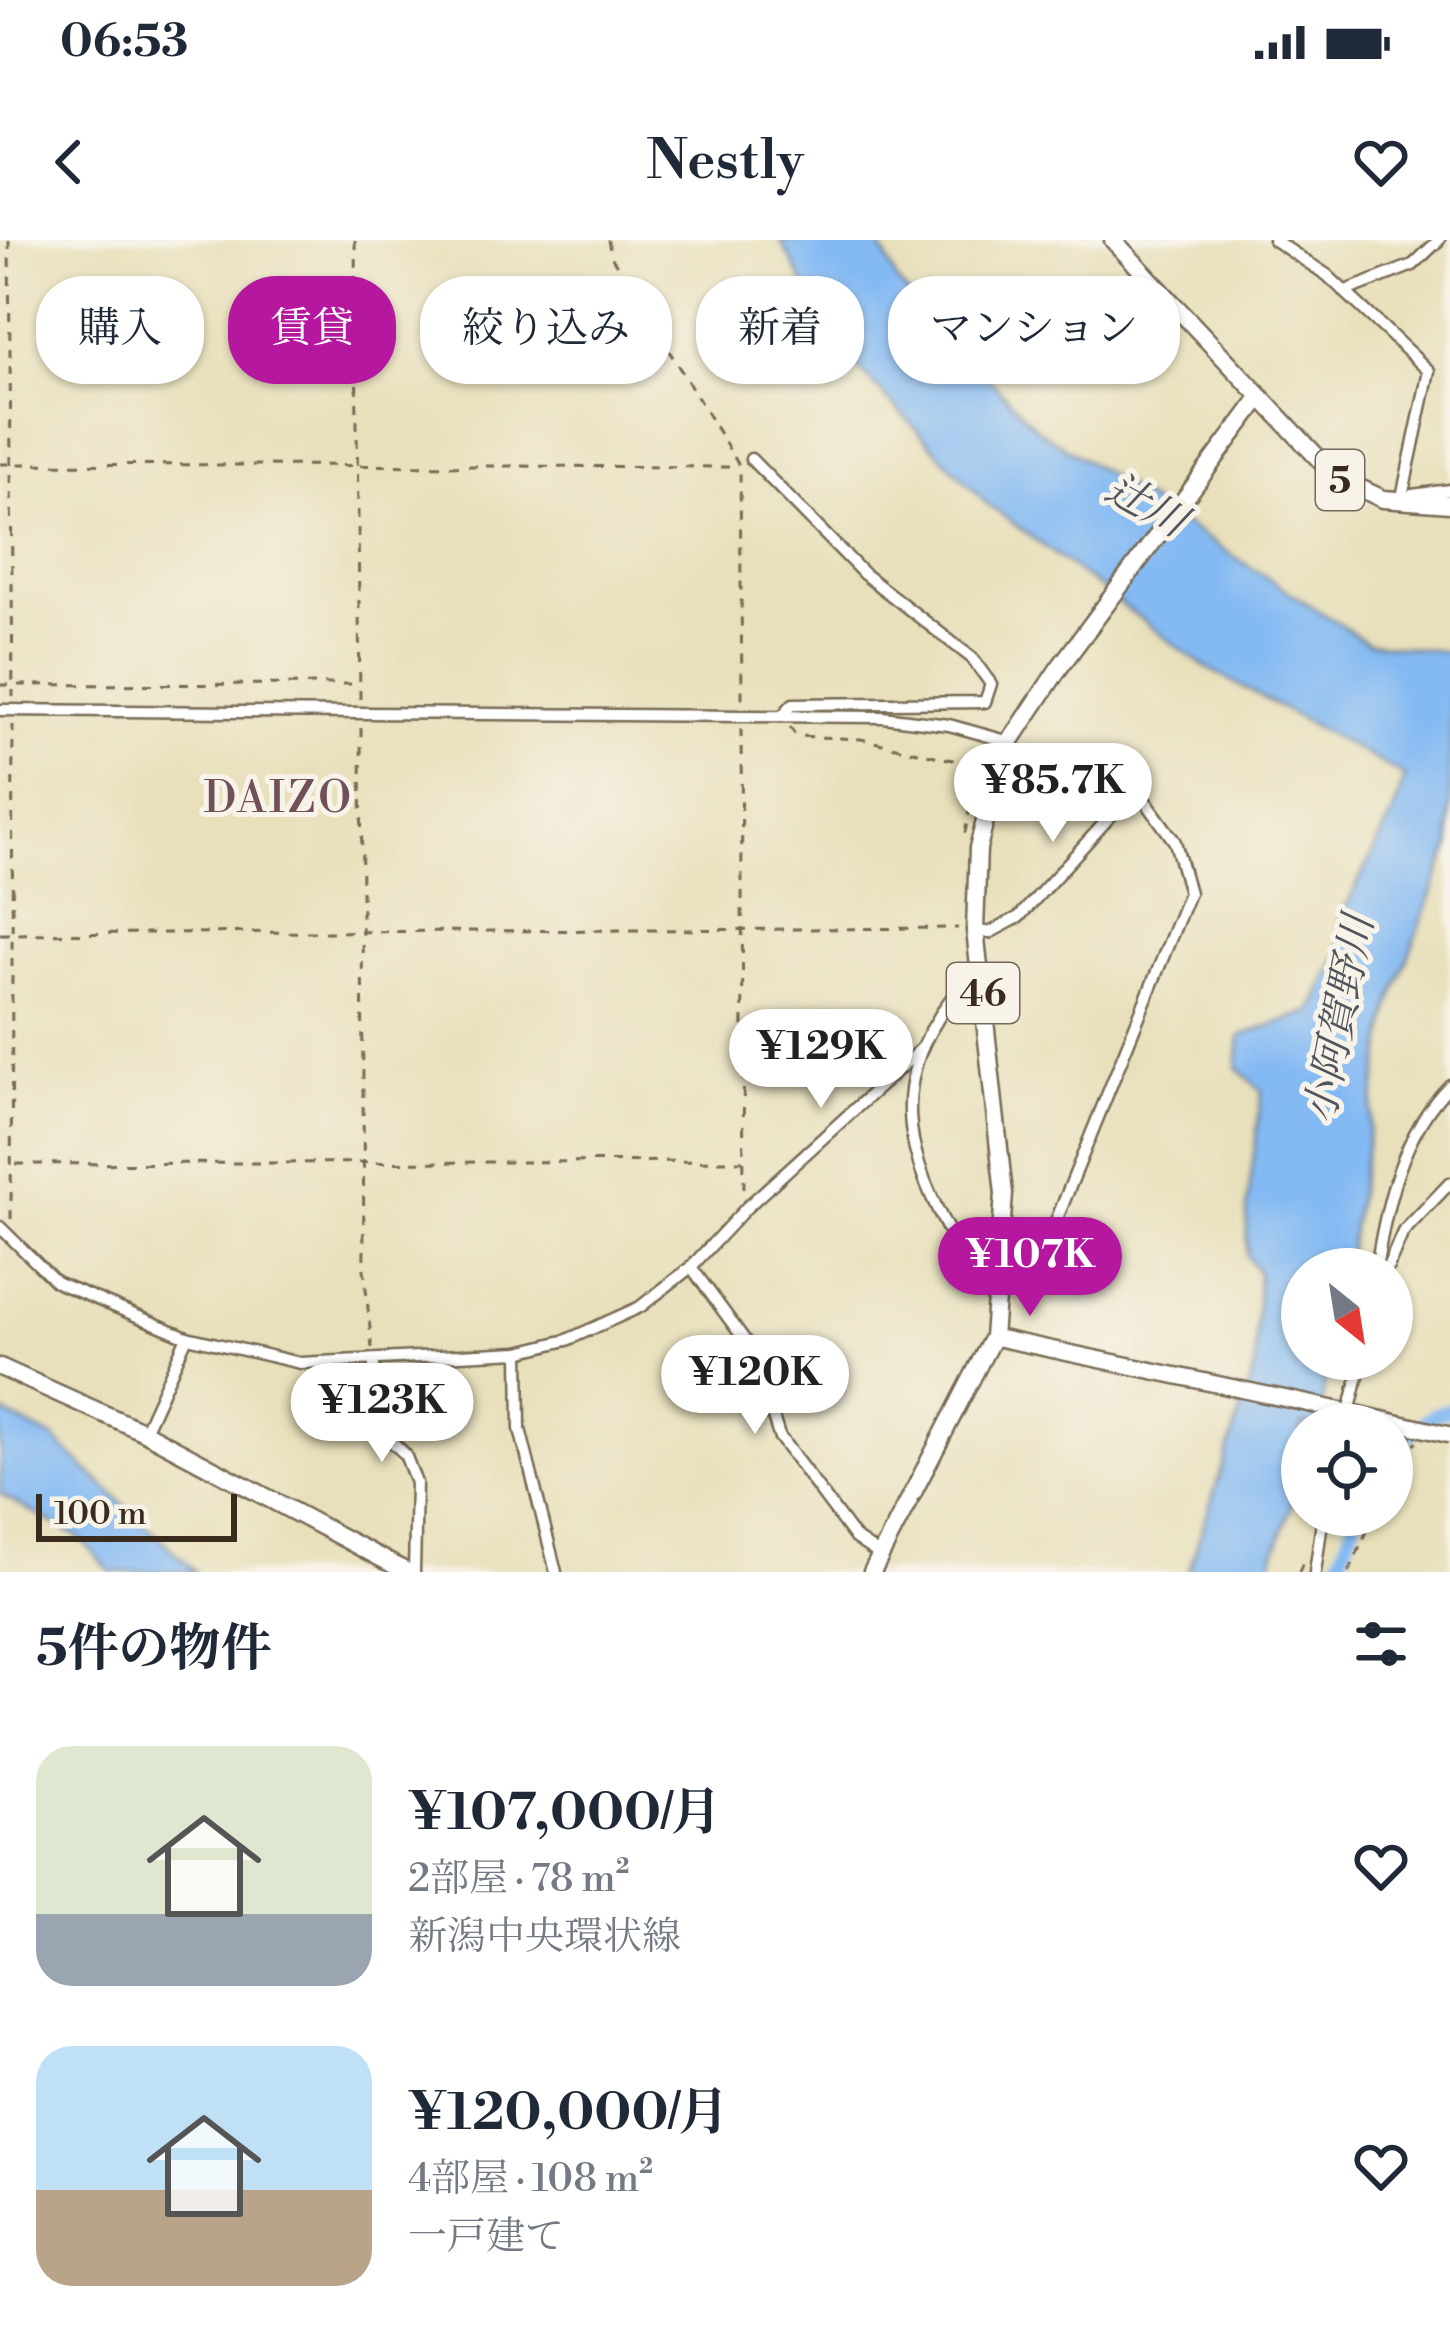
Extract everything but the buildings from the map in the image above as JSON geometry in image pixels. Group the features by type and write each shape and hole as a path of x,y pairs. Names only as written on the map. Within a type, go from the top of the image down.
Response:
{"main road":[{"name":"5","path":"1113,240 1336,477 1360,492 1450,504"},
{"name":"46","path":"876,1563 993,1337 1004,1194 975,930 978,848 986,806 1010,742 1059,668 1259,399"},
{"path":"0,1367 144,1432 411,1572"}],"street":[{"path":"1274,240 1346,291 1429,371 1404,501 1450,490"},
{"path":"1346,291 1413,265 1439,240"},
{"path":"745,463 864,574 972,658 991,684 985,702 794,704 782,716"},
{"path":"9,709 883,717 950,725 1010,742"},
{"path":"975,930 989,933 1019,917 1136,788 1166,823 1189,893 1039,1263"},
{"path":"5,1230 56,1282 187,1337 300,1364 519,1352 567,1340 640,1306 691,1268 747,1207 922,1048 957,991 982,982"},
{"path":"922,1048 911,1099 924,1191 972,1272 998,1278"},
{"path":"1381,1248 1400,1163 1432,1105 1450,1085"},
{"path":"1396,1248 1403,1232 1450,1183"},
{"path":"691,1268 752,1350 779,1436 876,1563"},
{"path":"144,1432 187,1337"},
{"path":"993,1337 1292,1404"},
{"path":"519,1352 520,1430 556,1572"},
{"path":"373,1360 385,1436 405,1454 416,1483 411,1572"},
{"path":"1413,1429 1450,1436"},
{"path":"1315,1572 1319,1536"}],"path":[{"path":"5,1230 14,1164 15,934 9,709 9,240"},
{"path":"355,240 364,932 362,1161 364,1269 373,1360"},
{"path":"608,240 611,256 670,358 745,463 742,701"},
{"path":"0,464 745,463"},
{"path":"0,685 358,684"},
{"path":"782,716 796,736 860,739 970,764 977,770 963,849"},
{"path":"741,718 742,1161 747,1207"},
{"path":"0,934 975,930"},
{"path":"14,1164 742,1161"},
{"path":"1413,1449 1423,1437"},
{"path":"1349,1572 1365,1536"}],"water":[{"path":"780,240 878,240 895,276 888,276 888,384 994,384 1037,429 1368,643 1450,652 1450,846 1390,1006 1349,1248 1281,1248 1281,1380 1326,1380 1322,1404 1281,1404 1281,1535 1268,1572 1188,1572 1255,1368 1258,1273 1247,1256 1247,1208 1262,1091 1237,1068 1240,1036 1312,1011 1340,953 1340,918 1393,814 1405,776 1202,665 986,503 864,374 864,276 800,276"},
{"path":"0,1411 53,1438 196,1572 111,1572 81,1539 0,1494"}],"waterway":[{"path":"1413,1431 1450,1409"},
{"path":"1336,1572 1349,1536"}],"district":[{"name":"DAIZO","path":"279,797"}],"water label":[{"name":"辻川","path":"1147,504"},
{"name":"小阿賀野川","path":"1338,1019"}]}
